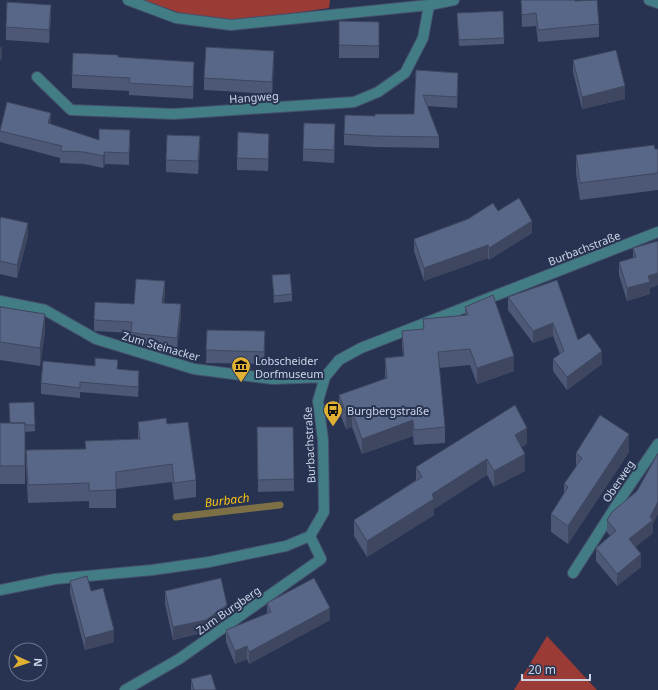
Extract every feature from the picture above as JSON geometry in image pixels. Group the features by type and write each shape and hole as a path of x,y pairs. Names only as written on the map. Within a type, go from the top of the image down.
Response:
{"street":[{"path":"128,0 176,18 231,25 429,5 454,0"},
{"path":"649,0 658,3"},
{"name":"Hangweg","path":"37,77 71,110 174,114 354,102 378,92 405,73 423,38 429,5"},
{"name":"Burbachstraße","path":"310,536 324,512 323,440 318,401 325,377 339,360 362,348 658,232"},
{"name":"Zum Steinacker","path":"0,301 45,310 96,339 194,369 273,378 325,377"},
{"name":"Oberweg","path":"573,573 658,444"},
{"path":"0,590 55,579 152,570 209,562 286,546 310,536"},
{"name":"Zum Burgberg","path":"124,690 179,659 321,559 310,536"}],"shaded area":[{"path":"143,0 330,0 329,8 231,22 183,14"},
{"path":"547,636 597,690 514,690"}],"building":[{"path":"521,0 597,0 599,24 538,30 536,13 522,15"},
{"path":"7,2 51,5 49,30 6,27"},
{"path":"503,11 504,38 459,40 457,13"},
{"path":"339,21 379,22 379,46 339,45"},
{"path":"206,47 274,51 272,82 204,78"},
{"path":"616,50 625,86 582,97 573,60"},
{"path":"73,53 118,55 118,57 194,62 193,87 129,83 130,78 72,75"},
{"path":"416,70 458,73 457,97 423,95 439,137 344,134 345,115 375,116 375,114 414,114"},
{"path":"7,102 51,113 48,123 99,140 99,129 130,130 129,153 105,152 103,156 84,152 60,151 62,146 0,131"},
{"path":"304,123 335,124 334,150 303,149"},
{"path":"238,132 269,134 268,159 237,158"},
{"path":"167,135 200,136 198,161 166,160"},
{"path":"654,145 655,149 658,149 658,173 580,183 576,155"},
{"path":"519,198 532,221 489,248 488,245 424,268 414,239 468,219 493,203 498,211"},
{"path":"1,217 28,223 17,265 0,261"},
{"path":"658,241 658,273 648,276 650,282 627,288 619,262 636,257 633,248"},
{"path":"290,274 292,294 274,296 272,275"},
{"path":"136,279 165,281 162,303 181,304 177,338 131,332 132,322 94,319 95,302 134,304"},
{"path":"557,280 578,340 589,333 602,351 567,377 553,359 564,351 553,323 533,331 508,297"},
{"path":"493,295 514,356 477,368 470,349 438,352 445,427 414,430 413,420 362,439 352,411 346,413 339,395 387,378 385,358 404,356 402,331 424,329 423,319 468,315 465,307"},
{"path":"0,307 45,314 40,348 0,342"},
{"path":"207,330 265,331 264,352 206,350"},
{"path":"95,358 118,360 117,369 139,371 138,387 80,382 80,388 41,383 43,361 95,366"},
{"path":"34,402 35,425 10,423 9,403"},
{"path":"515,405 527,428 515,435 525,454 494,471 487,459 432,494 434,499 367,541 354,520 422,477 416,467"},
{"path":"600,415 629,434 568,526 551,514 568,487 564,484 582,458 576,453"},
{"path":"166,418 167,424 188,422 196,480 174,483 172,464 116,472 116,490 89,491 89,483 28,485 26,450 86,449 85,441 140,439 138,422"},
{"path":"0,423 25,423 25,466 0,466"},
{"path":"257,427 293,427 294,479 258,480"},
{"path":"658,453 658,502 650,517 653,520 629,539 641,554 617,574 596,548 616,531 607,520 612,512 637,491"},
{"path":"87,576 91,591 103,588 114,630 85,638 70,581"},
{"path":"221,578 227,605 206,620 173,627 165,591"},
{"path":"314,578 330,608 249,652 247,646 235,651 226,630 271,612 267,603"},
{"path":"211,674 216,690 194,690 191,679"}],"waterway":[{"name":"Burbach","path":"176,517 280,505"}],"place":[{"name":"Lobscheider Dorfmuseum","path":"241,383"},
{"name":"Burgbergstraße","path":"333,427"}]}
